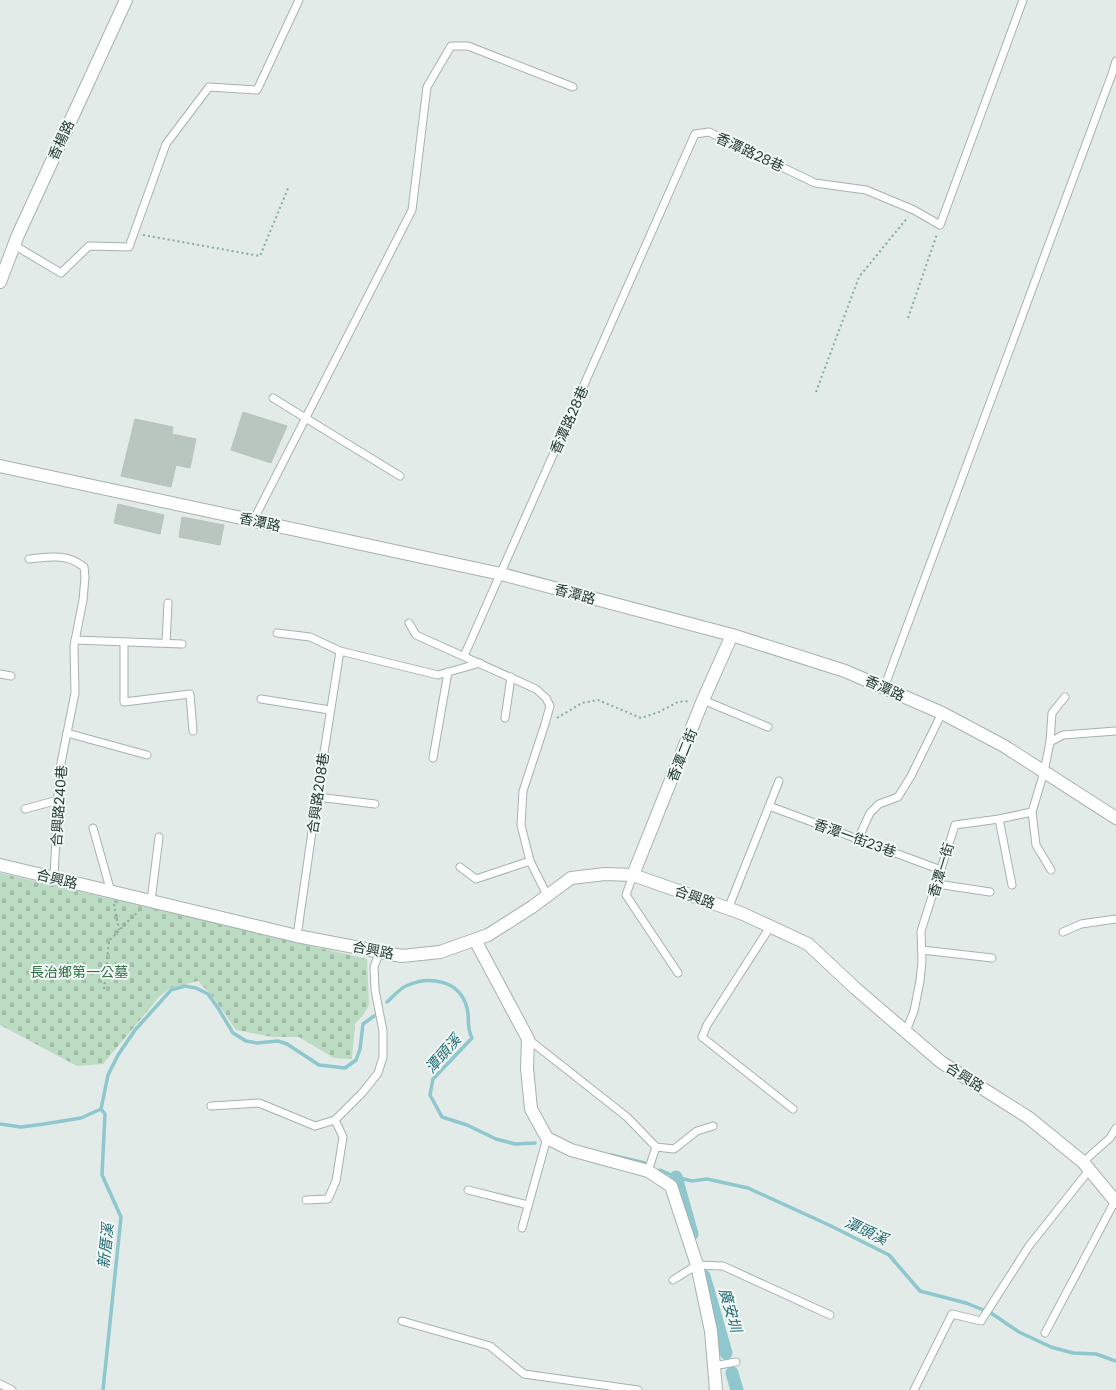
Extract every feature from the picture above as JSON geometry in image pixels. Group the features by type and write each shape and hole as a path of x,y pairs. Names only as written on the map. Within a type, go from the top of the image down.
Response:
{"street":[{"name":"香楊路","path":"0,282 14,245 126,0"},
{"name":"香潭路","path":"0,466 501,574 732,635 845,671 942,713 1004,746 1116,818"},
{"name":"香潭二街","path":"633,875 703,700 732,635"},
{"name":"合興路","path":"0,865 298,936 402,956 440,952 488,935 532,907 571,878 605,874 633,875 728,909 808,944 941,1062 1029,1118 1086,1165 1115,1202"},
{"path":"475,940 528,1039 528,1068 531,1109 547,1138 570,1150 648,1171 671,1186 696,1265 711,1331 716,1390"}],"lane":[{"path":"14,245 61,272 89,246 129,247 166,144 209,87 257,90 299,0"},
{"path":"940,225 1023,0"},
{"path":"253,521 412,210 427,87 451,46 468,46 573,86"},
{"path":"884,688 1116,61"},
{"name":"香潭路28巷","path":"501,574 695,134 709,132 815,183 866,190 914,210 940,225"},
{"path":"273,398 400,476"},
{"name":"合興路240巷","path":"29,559 57,556 76,561 84,567 85,577 83,600 74,646 75,693 59,773 54,878"},
{"path":"464,656 501,574"},
{"path":"166,643 168,603"},
{"path":"409,623 416,635 536,689 546,698 550,706 523,791 521,825 530,861 547,895"},
{"path":"277,634 310,637 340,651 438,675 480,663"},
{"path":"75,640 182,644"},
{"path":"124,642 124,702 190,694 194,731"},
{"name":"合興路208巷","path":"298,936 317,796 340,651"},
{"path":"433,758 448,672"},
{"path":"0,674 11,676"},
{"path":"505,718 511,677"},
{"path":"1051,870 1036,845 1032,812 1044,772 1050,742 1052,713 1065,697"},
{"path":"261,699 330,710"},
{"path":"703,700 768,727"},
{"path":"858,839 870,813 879,804 898,797 911,776 942,713"},
{"path":"1050,742 1063,735 1116,731"},
{"path":"67,733 147,755"},
{"name":"合興路","path":"728,909 779,781"},
{"path":"317,796 375,804"},
{"path":"25,809 58,800"},
{"name":"香潭一街23巷","path":"769,806 941,870"},
{"name":"香潭一街","path":"906,1032 914,1011 920,981 922,961 921,932 955,825 999,819 1032,812"},
{"path":"999,819 1012,885"},
{"path":"93,828 111,892"},
{"path":"151,901 159,838"},
{"path":"460,867 476,879 530,861"},
{"path":"633,875 626,895 678,973"},
{"path":"937,884 990,892"},
{"path":"1063,932 1081,924 1116,919"},
{"path":"770,927 708,1025 702,1037 793,1109"},
{"path":"922,950 992,958"},
{"path":"211,1106 259,1103 315,1126 335,1120 363,1092 378,1073 383,1057 382,1031 375,990 374,967 380,951"},
{"path":"528,1039 627,1117 656,1147 674,1149 697,1131 713,1126"},
{"path":"306,1200 328,1199 336,1181 343,1137 335,1120"},
{"path":"914,1390 952,1314 981,1321 1029,1246 1086,1165 1110,1138 1116,1128"},
{"path":"522,1228 547,1138"},
{"path":"648,1171 656,1147"},
{"path":"468,1190 528,1205"},
{"path":"1045,1333 1115,1202"},
{"path":"673,1280 696,1265 723,1266 830,1315"},
{"path":"402,1320 490,1346 524,1374 638,1390"},
{"path":"722,1390 714,1366 736,1362"},
{"path":"0,1384 12,1390"}],"path":[{"path":"134,234 260,256 289,186"},
{"path":"816,392 859,277 914,210"},
{"path":"908,318 940,225"},
{"path":"545,724 582,703 598,700 641,718 658,712 678,702 703,700"},
{"path":"111,892 120,930"},
{"path":"104,989 109,941 151,901"}],"green space":[{"name":"長治鄉第一公墓","path":"0,873 367,959 369,1005 364,1014 355,1024 352,1059 334,1058 299,1037 273,1037 236,1030 213,997 198,981 170,988 160,996 103,1064 77,1066 0,1025"}],"building":[{"path":"243,412 287,426 271,463 231,450"},
{"path":"135,419 173,427 172,434 196,439 190,468 176,465 171,487 121,476"},
{"path":"118,504 164,515 160,534 114,523"},
{"path":"182,517 224,525 220,545 179,537"}],"waterway":[{"name":"潭頭溪","path":"387,1002 403,987 424,981 442,982 458,991 467,1008 469,1030 472,1038 433,1079 430,1095 442,1117 467,1125 496,1139 515,1144 535,1143"},
{"path":"0,1124 21,1127 44,1124 81,1118 101,1109 108,1075 118,1055 135,1030 171,990 185,986 196,988 208,994 233,1033 246,1041 257,1043 278,1041 287,1044 319,1065 345,1068 356,1060 360,1049 363,1024 374,1016"},
{"name":"新厝溪","path":"101,1109 105,1114 102,1175 121,1217 103,1390"},
{"name":"潭頭溪","path":"611,1155 645,1163"},
{"name":"潭頭溪","path":"660,1170 676,1177 692,1181 707,1179 748,1188 829,1225 889,1255 920,1291 966,1303 991,1313 1019,1332 1051,1347 1073,1353 1096,1354 1116,1361"},
{"name":"廣安圳","path":"676,1177 692,1234"},
{"name":"廣安圳","path":"704,1276 726,1353"},
{"name":"廣安圳","path":"732,1373 737,1390"}]}
